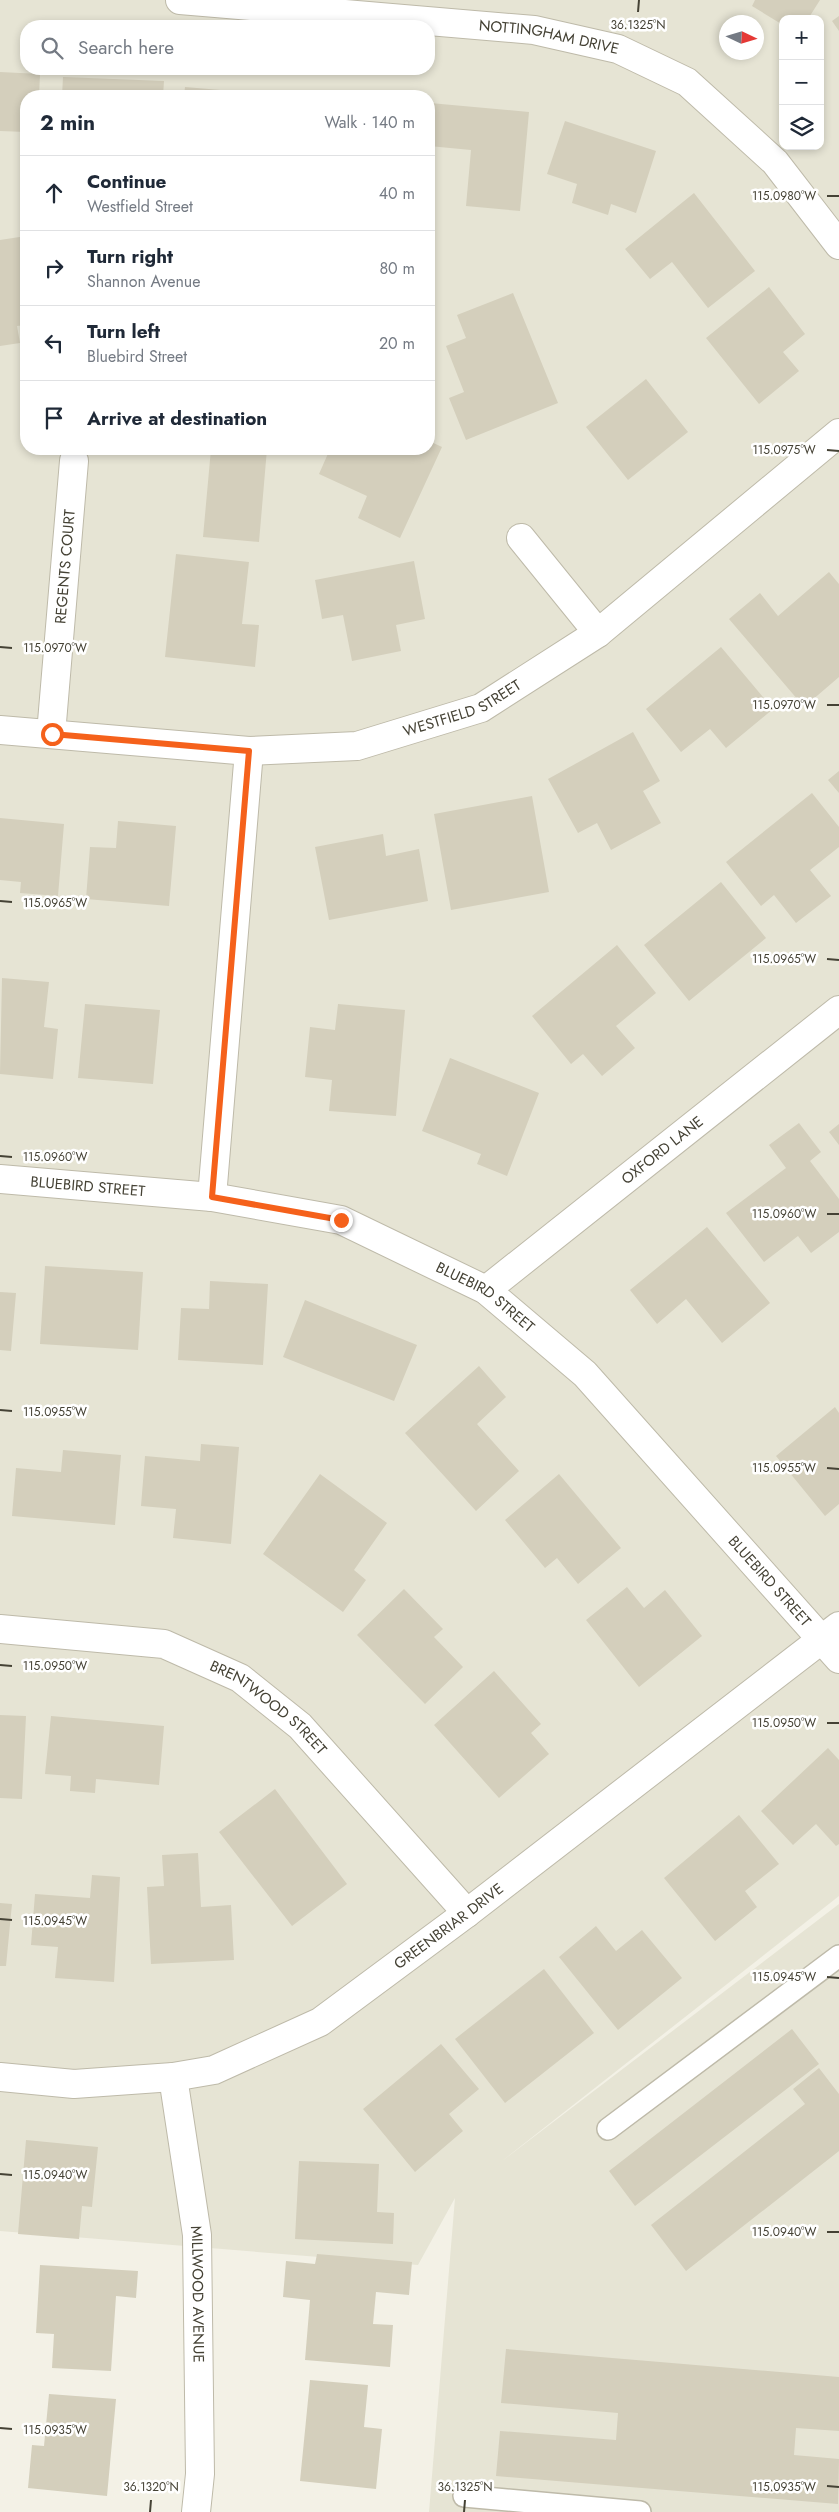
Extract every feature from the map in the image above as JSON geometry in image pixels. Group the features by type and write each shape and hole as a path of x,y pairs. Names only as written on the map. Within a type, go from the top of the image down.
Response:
{"street":[{"name":"NOTTINGHAM DRIVE","path":"180,0 416,20"},
{"name":"NOTTINGHAM DRIVE","path":"435,22 534,30 618,49 687,82 775,162 839,244"},
{"name":"WESTFIELD STREET","path":"0,730 249,751 358,746 481,708 598,633 839,433"},
{"name":"REGENTS COURT","path":"52,734 74,461"},
{"path":"521,538 598,633"},
{"path":"212,1197 249,751"},
{"name":"OXFORD LANE","path":"486,1290 839,1010"},
{"name":"BLUEBIRD STREET","path":"0,1179 212,1197 341,1220 486,1290 585,1374 833,1641"},
{"name":"BRENTWOOD STREET","path":"0,1629 164,1644 240,1678 300,1726 467,1913"},
{"name":"GREENBRIAR DRIVE","path":"0,2077 74,2084 173,2077 214,2070 320,2022 833,1641"},
{"name":"MILLWOOD AVENUE","path":"173,2077 197,2235 200,2474 196,2512"}],"lane":[{"path":"608,2129 839,1956"},
{"path":"464,2496 640,2512"}],"shaded area":[{"path":"0,0 839,0 839,1896 502,2161 839,1904 839,2512 429,2512 455,2198 418,2265 0,2231"}],"building":[{"path":"755,0 820,0 811,15 779,15 779,23 752,6"},
{"path":"839,16 839,31 832,21"},
{"path":"0,72 40,75 39,90 20,90 20,132 0,131"},
{"path":"63,77 164,81 163,90 62,90"},
{"path":"185,87 220,90 185,90"},
{"path":"435,103 529,112 520,211 466,206 471,150 435,147"},
{"path":"565,121 656,151 636,213 611,204 608,215 572,203 577,184 547,174"},
{"path":"694,193 755,271 708,308 672,262 650,279 625,249"},
{"path":"20,237 20,326 17,326 20,343 0,346 0,240"},
{"path":"769,287 805,334 783,352 799,371 759,404 706,338"},
{"path":"513,293 558,403 466,440 449,398 464,392 446,346 466,338 457,315"},
{"path":"646,379 688,432 628,480 586,427"},
{"path":"435,444 442,447 400,538 358,518 367,496 319,474 327,455 435,455"},
{"path":"210,455 266,455 259,542 203,537"},
{"path":"176,554 249,562 242,624 259,625 255,667 165,657"},
{"path":"414,561 425,619 396,625 401,651 352,661 343,615 322,619 315,580"},
{"path":"829,572 839,584 839,677 804,707 729,619 760,593 778,616"},
{"path":"721,647 773,709 726,748 710,729 681,752 646,709"},
{"path":"633,732 660,781 643,791 661,823 611,850 597,823 578,833 548,779"},
{"path":"839,771 839,793 828,780"},
{"path":"812,793 839,827 839,847 810,870 831,896 796,923 774,895 761,906 726,862"},
{"path":"532,796 549,892 451,910 434,814"},
{"path":"0,818 64,824 58,896 20,893 21,882 0,880"},
{"path":"118,821 176,826 169,906 86,899 90,847 116,848"},
{"path":"383,834 386,856 419,849 428,901 329,920 315,847"},
{"path":"721,882 766,938 689,1001 644,945"},
{"path":"617,945 656,993 616,1026 635,1048 602,1076 583,1054 571,1064 532,1016"},
{"path":"2,978 49,982 44,1027 58,1029 53,1079 0,1074"},
{"path":"85,1004 160,1010 153,1084 78,1078"},
{"path":"338,1004 405,1010 396,1116 329,1111 332,1080 305,1077 310,1027 335,1030"},
{"path":"450,1058 539,1093 507,1176 477,1164 481,1154 422,1131"},
{"path":"799,1123 821,1152 810,1161 839,1199 839,1232 811,1253 798,1236 764,1262 726,1213 786,1168 769,1145"},
{"path":"839,1124 839,1145 829,1132"},
{"path":"707,1227 770,1303 722,1343 686,1299 657,1324 630,1290"},
{"path":"45,1266 143,1272 138,1350 40,1344"},
{"path":"210,1281 268,1284 263,1365 178,1360 181,1308 209,1309"},
{"path":"0,1292 16,1293 11,1351 0,1350"},
{"path":"305,1300 417,1345 394,1401 283,1357"},
{"path":"479,1366 506,1397 477,1424 519,1471 476,1511 405,1433"},
{"path":"835,1407 839,1413 839,1504 825,1516 776,1456"},
{"path":"201,1444 239,1447 231,1544 173,1538 176,1509 141,1506 145,1456 200,1461"},
{"path":"63,1450 121,1455 115,1525 12,1516 16,1468 61,1472"},
{"path":"320,1474 387,1523 354,1570 366,1580 343,1612 263,1554"},
{"path":"559,1474 621,1548 578,1584 557,1558 545,1568 505,1520"},
{"path":"627,1587 644,1608 665,1590 702,1636 639,1687 586,1620"},
{"path":"404,1589 443,1629 434,1637 463,1667 425,1704 357,1635"},
{"path":"494,1671 541,1724 531,1733 549,1754 499,1798 434,1725"},
{"path":"0,1715 26,1716 22,1799 0,1798"},
{"path":"51,1716 164,1726 159,1785 96,1779 95,1793 70,1791 71,1776 45,1774"},
{"path":"828,1748 839,1760 839,1844 836,1846 816,1824 793,1845 761,1811"},
{"path":"275,1789 347,1884 292,1926 219,1832"},
{"path":"739,1815 779,1864 745,1891 757,1907 715,1941 664,1878"},
{"path":"198,1853 201,1907 231,1905 234,1960 151,1964 147,1887 164,1886 162,1855"},
{"path":"92,1875 120,1877 114,1982 55,1978 58,1947 31,1945 35,1894 90,1898"},
{"path":"0,1903 12,1904 6,1966 0,1966"},
{"path":"596,1926 616,1951 642,1930 682,1978 618,2030 559,1957"},
{"path":"544,1969 594,2033 505,2103 455,2039"},
{"path":"792,2029 819,2064 635,2206 609,2171"},
{"path":"441,2044 479,2089 449,2114 463,2131 415,2172 363,2109"},
{"path":"819,2068 839,2094 839,2151 686,2271 651,2225 805,2104 793,2089"},
{"path":"26,2140 98,2147 92,2207 82,2206 79,2239 18,2234"},
{"path":"299,2161 379,2164 377,2212 394,2213 393,2244 295,2239"},
{"path":"317,2254 412,2262 409,2295 376,2292 373,2324 393,2325 390,2367 305,2360 310,2300 283,2297 286,2261 315,2264"},
{"path":"40,2265 138,2271 136,2298 116,2296 111,2371 52,2368 54,2334 36,2333"},
{"path":"506,2349 839,2377 839,2431 796,2428 794,2455 839,2459 838,2504 496,2476 500,2431 616,2440 618,2413 501,2403"},
{"path":"310,2380 368,2385 364,2427 382,2429 376,2489 300,2481"},
{"path":"49,2394 116,2399 107,2496 28,2488 32,2445 44,2446"}],"route":[{"path":"52,734 249,751 212,1197 341,1220"}]}
